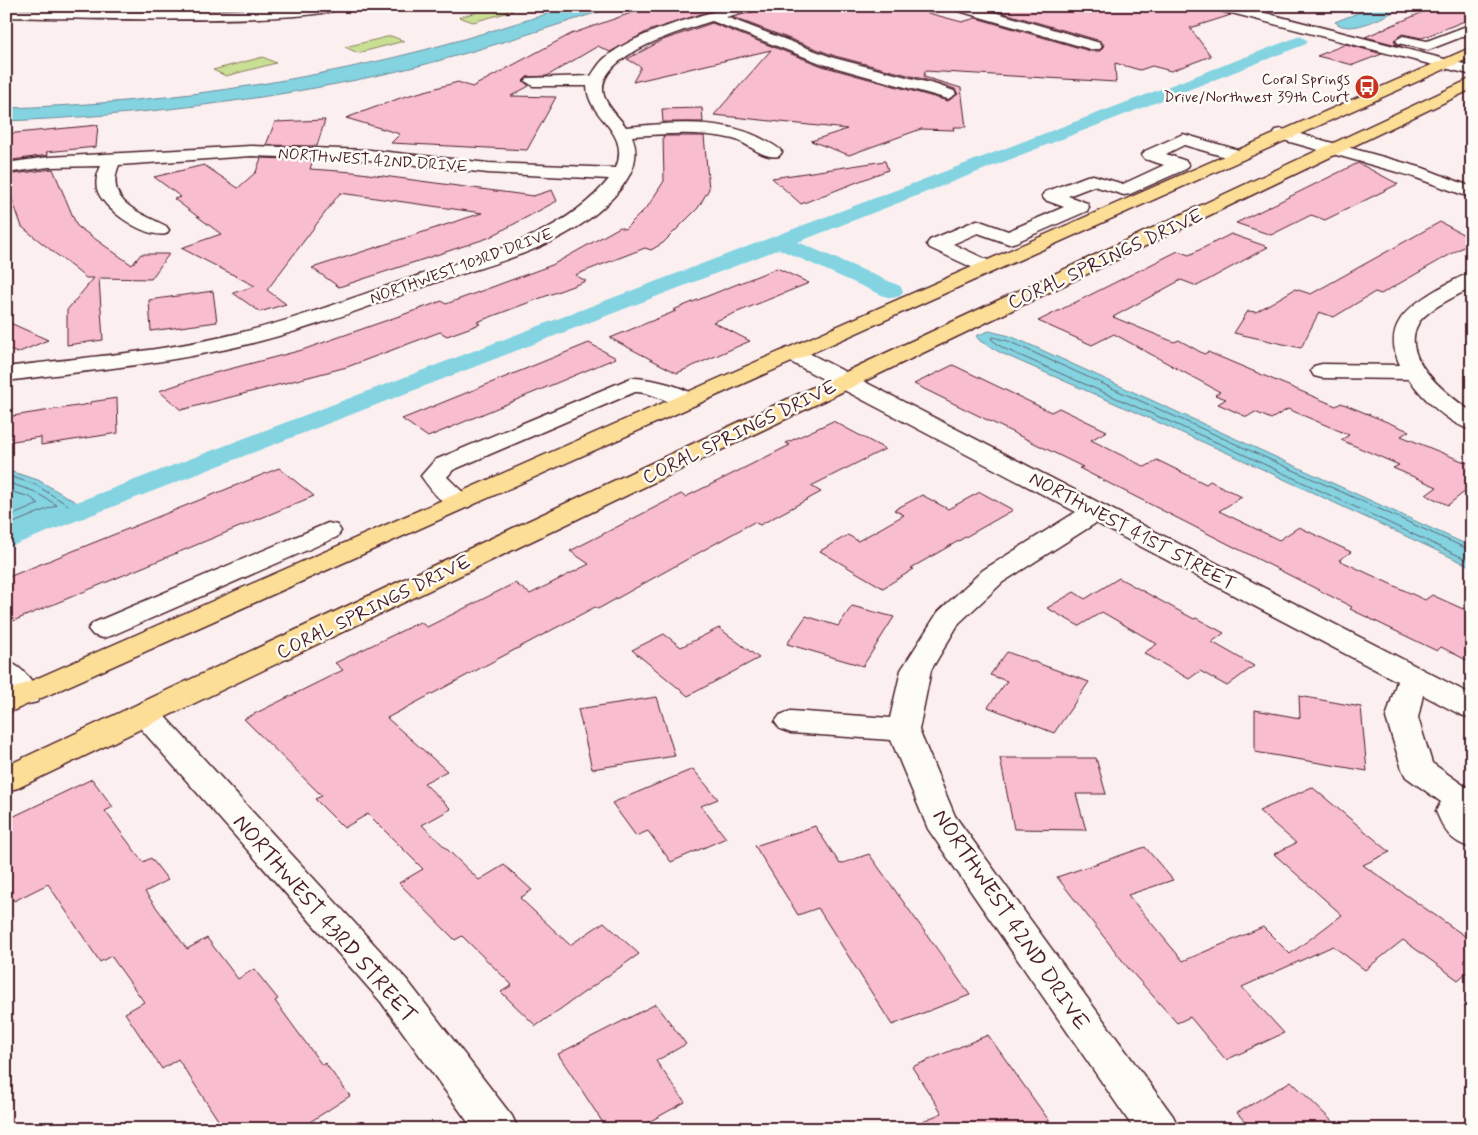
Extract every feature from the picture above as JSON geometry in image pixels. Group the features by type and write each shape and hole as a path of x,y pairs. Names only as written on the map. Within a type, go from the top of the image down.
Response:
{"main road":[{"name":"CORAL SPRINGS DRIVE","path":"16,700 1144,198 1282,134 1472,51"},
{"name":"CORAL SPRINGS DRIVE","path":"6,780 1472,83"}],"street":[{"path":"6,13 224,15 262,14 338,6"},
{"path":"533,81 595,81 609,62 632,48 661,35 751,6"},
{"path":"957,6 1095,46"},
{"path":"1221,6 1472,71"},
{"path":"715,18 742,25 824,59 912,82 948,94"},
{"path":"1364,43 1385,36 1428,46 1472,28"},
{"name":"NORTHWEST 103RD DRIVE","path":"6,374 211,346 320,316 512,250 555,231 608,193 621,174 628,156 624,132 596,97 595,81"},
{"path":"624,132 657,129 709,131 743,136 773,152"},
{"path":"1282,134 1417,172 1472,193"},
{"path":"1124,190 1180,165 1151,154 1183,139 1236,155"},
{"name":"NORTHWEST 42ND DRIVE","path":"6,168 49,162 251,151 308,152 370,156 488,168 621,174"},
{"path":"112,160 105,179 106,192 114,203 130,215 159,230"},
{"path":"987,267 936,244 977,226 1009,238 1080,207 1051,196 1093,180 1144,198"},
{"path":"1472,279 1428,304 1408,324 1403,345 1414,372 1439,398 1472,423"},
{"name":"NORTHWEST 41ST STREET","path":"792,354 1472,708"},
{"path":"1322,371 1414,372"},
{"path":"460,502 441,486 434,476 444,465 631,385 642,384 659,388 687,400"},
{"path":"791,722 903,730 916,670 948,618 993,576 1096,511"},
{"path":"103,629 328,531"},
{"path":"215,580 238,601"},
{"path":"6,671 16,700"},
{"path":"1413,678 1402,718 1418,769 1466,798 1455,805 1453,811 1454,818 1459,826 1472,836"},
{"name":"NORTHWEST 43RD STREET","path":"146,715 394,991 497,1129"},
{"name":"NORTHWEST 42ND DRIVE","path":"903,730 940,820 1158,1129"}],"green space":[{"path":"498,6 513,11 473,22 459,17"},
{"path":"391,36 404,41 358,53 345,47"},
{"path":"263,57 276,63 226,76 213,70"}],"water":[{"path":"573,6 618,6 447,59 342,83 199,106 54,119 6,121 6,108 59,106 164,97 217,91 321,73 424,50"},
{"path":"1375,6 1405,6 1380,19 1360,26 1342,26 1335,22"},
{"path":"989,331 1010,336 1033,346 1472,547 1472,567 1232,455 1001,353 980,341 976,336"},
{"path":"6,470 38,480 86,508 6,539"}],"building":[{"path":"651,6 726,6 648,31 610,52 598,46 547,76 527,77 523,81 529,86 511,96 556,97 527,150 391,143 400,134 346,118 403,97 458,82 472,87 571,34"},
{"path":"760,6 902,6 962,22 976,18 1090,51 1100,51 1104,45 1101,41 997,11 1012,6 1212,6 1216,11 1231,15 1190,28 1211,56 1171,71 1152,66 1140,70 1115,63 1116,82 925,71 924,77 961,88 966,127 953,127 954,130 921,129 849,155 811,141 847,129 714,115 771,50 633,82 641,67 627,59 663,40 712,23 822,66 948,101 958,94 955,89 938,83 835,56 732,17 756,11"},
{"path":"1437,6 1472,6 1472,18 1422,38 1402,34 1394,40 1396,44 1401,46 1365,37"},
{"path":"1346,44 1382,54 1353,65 1317,56"},
{"path":"702,108 703,122 663,122 662,109"},
{"path":"325,120 317,146 266,145 275,122"},
{"path":"98,125 96,147 46,152 48,155 6,161 6,134"},
{"path":"663,136 704,136 709,189 698,208 663,243 651,250 645,248 575,275 586,281 477,322 480,324 447,336 440,332 347,367 181,410 159,391 203,376 302,350 442,301 446,304 552,265 620,227 625,229 648,206 664,181"},
{"path":"261,158 313,160 310,169 353,172 533,196 552,190 557,201 488,238 339,287 312,268 482,213 340,193 267,290 286,304 260,312 233,293 255,286 181,248 221,234 174,199 181,197 154,177 204,165 238,188 256,172"},
{"path":"885,161 888,170 801,204 772,178"},
{"path":"1358,163 1398,184 1325,220 1311,215 1271,235 1236,223"},
{"path":"53,169 77,226 132,265 141,254 169,254 151,279 99,278 103,340 67,345 67,310 94,278 86,278 22,227 6,182 6,175"},
{"path":"1440,222 1472,239 1472,242 1381,294 1375,292 1334,317 1319,312 1301,348 1234,333 1248,311 1256,312 1295,289 1311,294"},
{"path":"1231,234 1268,247 1197,286 1181,280 1113,317 1174,342 1179,340 1204,354 1208,352 1336,406 1341,403 1409,431 1401,436 1467,463 1472,459 1472,486 1448,505 1426,495 1437,487 1393,468 1399,465 1341,440 1349,435 1288,409 1271,419 1255,412 1247,417 1218,404 1226,399 1215,395 1220,392 1114,334 1092,345 1038,321 1178,251 1189,255"},
{"path":"777,268 809,283 713,322 750,341 677,373 610,338 676,311 673,310"},
{"path":"213,291 217,322 151,331 149,300"},
{"path":"6,321 48,340 17,353 6,348"},
{"path":"589,343 616,358 428,437 402,419"},
{"path":"953,365 1051,412 1059,408 1107,431 1091,440 1145,467 1157,460 1206,484 1210,481 1242,497 1219,511 1279,540 1299,527 1351,552 1339,560 1425,600 1432,595 1472,613 1472,663 1441,647 1437,651 1350,609 1352,607 1079,468 1083,467 914,384"},
{"path":"117,398 118,433 41,445 41,437 6,442 6,417"},
{"path":"833,421 885,449 811,486 821,492 760,525 754,522 598,609 595,607 387,718 447,771 424,783 451,809 422,825 479,880 504,865 532,890 520,898 570,945 604,922 639,954 536,1026 501,992 512,985 462,936 455,940 399,883 423,869 368,814 344,828 315,799 322,796 244,719 343,670 335,663 420,622 427,627 515,583 530,594 589,564 570,551 681,494 685,497 718,481 790,445 786,443"},
{"path":"279,468 314,496 6,624 6,578"},
{"path":"980,492 1013,510 911,568 914,569 883,588 820,551 848,535 858,541 904,515 894,510 922,495 948,509"},
{"path":"1119,578 1194,619 1196,618 1224,633 1212,642 1254,666 1227,686 1200,671 1189,679 1144,653 1157,644 1102,612 1079,626 1047,608 1074,592 1085,599"},
{"path":"852,606 894,617 863,666 787,644 806,616 838,626"},
{"path":"719,628 759,658 688,696 632,650 664,634 681,647"},
{"path":"1007,652 1089,682 1054,733 988,707 1007,681 990,675"},
{"path":"1299,696 1361,707 1367,771 1255,752 1255,710 1300,718"},
{"path":"657,697 675,756 592,769 578,709"},
{"path":"1000,758 1096,758 1106,794 1076,794 1086,830 1014,829"},
{"path":"693,769 718,799 701,806 726,838 671,862 648,831 636,836 612,803"},
{"path":"92,779 113,807 105,811 143,862 151,858 168,880 145,892 187,949 207,938 238,979 254,969 278,999 275,1001 322,1065 325,1063 350,1096 299,1129 224,1129 178,1059 162,1069 125,1013 144,1002 111,956 100,962 48,884 14,901 6,890 6,820"},
{"path":"1312,787 1390,852 1363,865 1472,941 1472,968 1458,980 1403,940 1365,970 1333,946 1242,987 1284,1033 1226,1060 1190,1017 1177,1023 1129,969 1057,877 1145,847 1173,880 1128,895 1183,961 1263,927 1290,954 1342,915 1274,854 1296,843 1259,811"},
{"path":"815,826 840,864 869,854 970,995 892,1025 818,908 798,915 755,846"},
{"path":"656,1004 686,1044 656,1061 685,1102 636,1129 607,1129 558,1054"},
{"path":"988,1035 1055,1129 904,1129 942,1113 912,1067"},
{"path":"1291,1081 1340,1129 1252,1129 1237,1113"}],"waterway":[{"path":"6,539 1300,41"},
{"path":"781,242 892,291"}],"place":[{"name":"Coral Springs Drive/Northwest 39th Court","path":"1367,87"}]}
